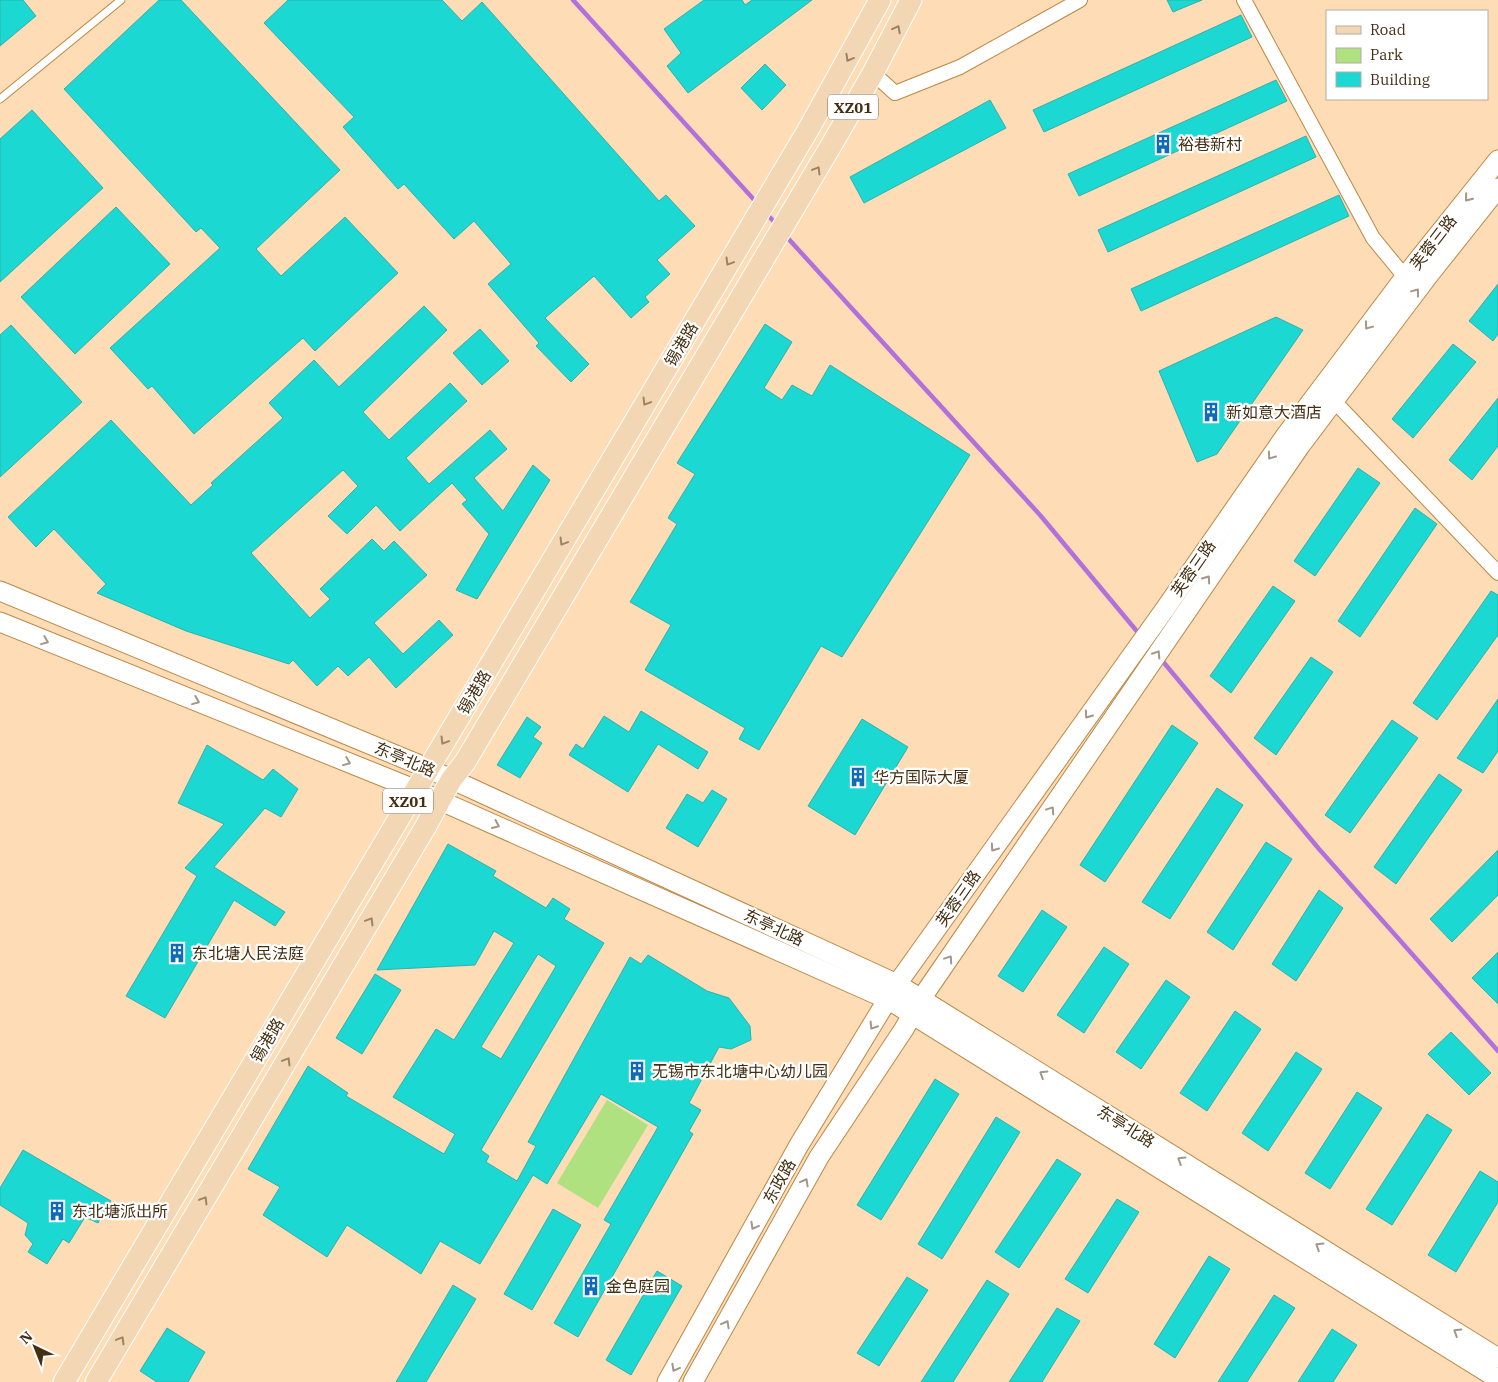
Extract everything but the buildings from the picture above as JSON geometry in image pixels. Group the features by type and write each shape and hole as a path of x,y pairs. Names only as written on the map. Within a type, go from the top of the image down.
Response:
{"main road":[{"name":"锡港路","path":"64,1382 414,789 772,191 848,60 880,0"},
{"name":"锡港路","path":"96,1382 440,800 792,212 873,73 911,0"},
{"name":"芙蓉三路","path":"917,1007 1134,688 1172,614 1286,435 1405,277 1498,160"},
{"name":"芙蓉三路","path":"893,992 1116,675 1172,614 1428,276 1498,188"},
{"name":"东亭北路","path":"0,591 427,768 893,992 1498,1379"},
{"name":"东亭北路","path":"0,622 414,789 893,992"},
{"name":"东政路","path":"667,1382 799,1145 893,992"},
{"name":"东亭北路","path":"917,1007 1498,1358"},
{"name":"东政路","path":"693,1382 819,1157 917,1007"}],"street":[{"path":"873,73 895,93 960,66 1080,0"},
{"path":"1244,0 1373,238 1405,277"},
{"path":"1334,400 1498,573"}],"lane":[{"path":"0,99 121,0"}],"green space":[{"path":"607,1100 648,1125 598,1208 557,1183"}],"waterway":[{"path":"573,0 757,203"},
{"path":"765,212 777,225"},
{"path":"785,235 1040,515 1140,635"},
{"path":"1160,658 1319,849 1498,1051"}],"place":[{"name":"裕巷新村","path":"1163,144"},
{"name":"新如意大酒店","path":"1211,412"},
{"name":"华方国际大厦","path":"858,777"},
{"name":"东北塘人民法庭","path":"177,953"},
{"name":"无锡市东北塘中心幼儿园","path":"637,1071"},
{"name":"东北塘派出所","path":"57,1211"},
{"name":"金色庭园","path":"591,1286"}]}
